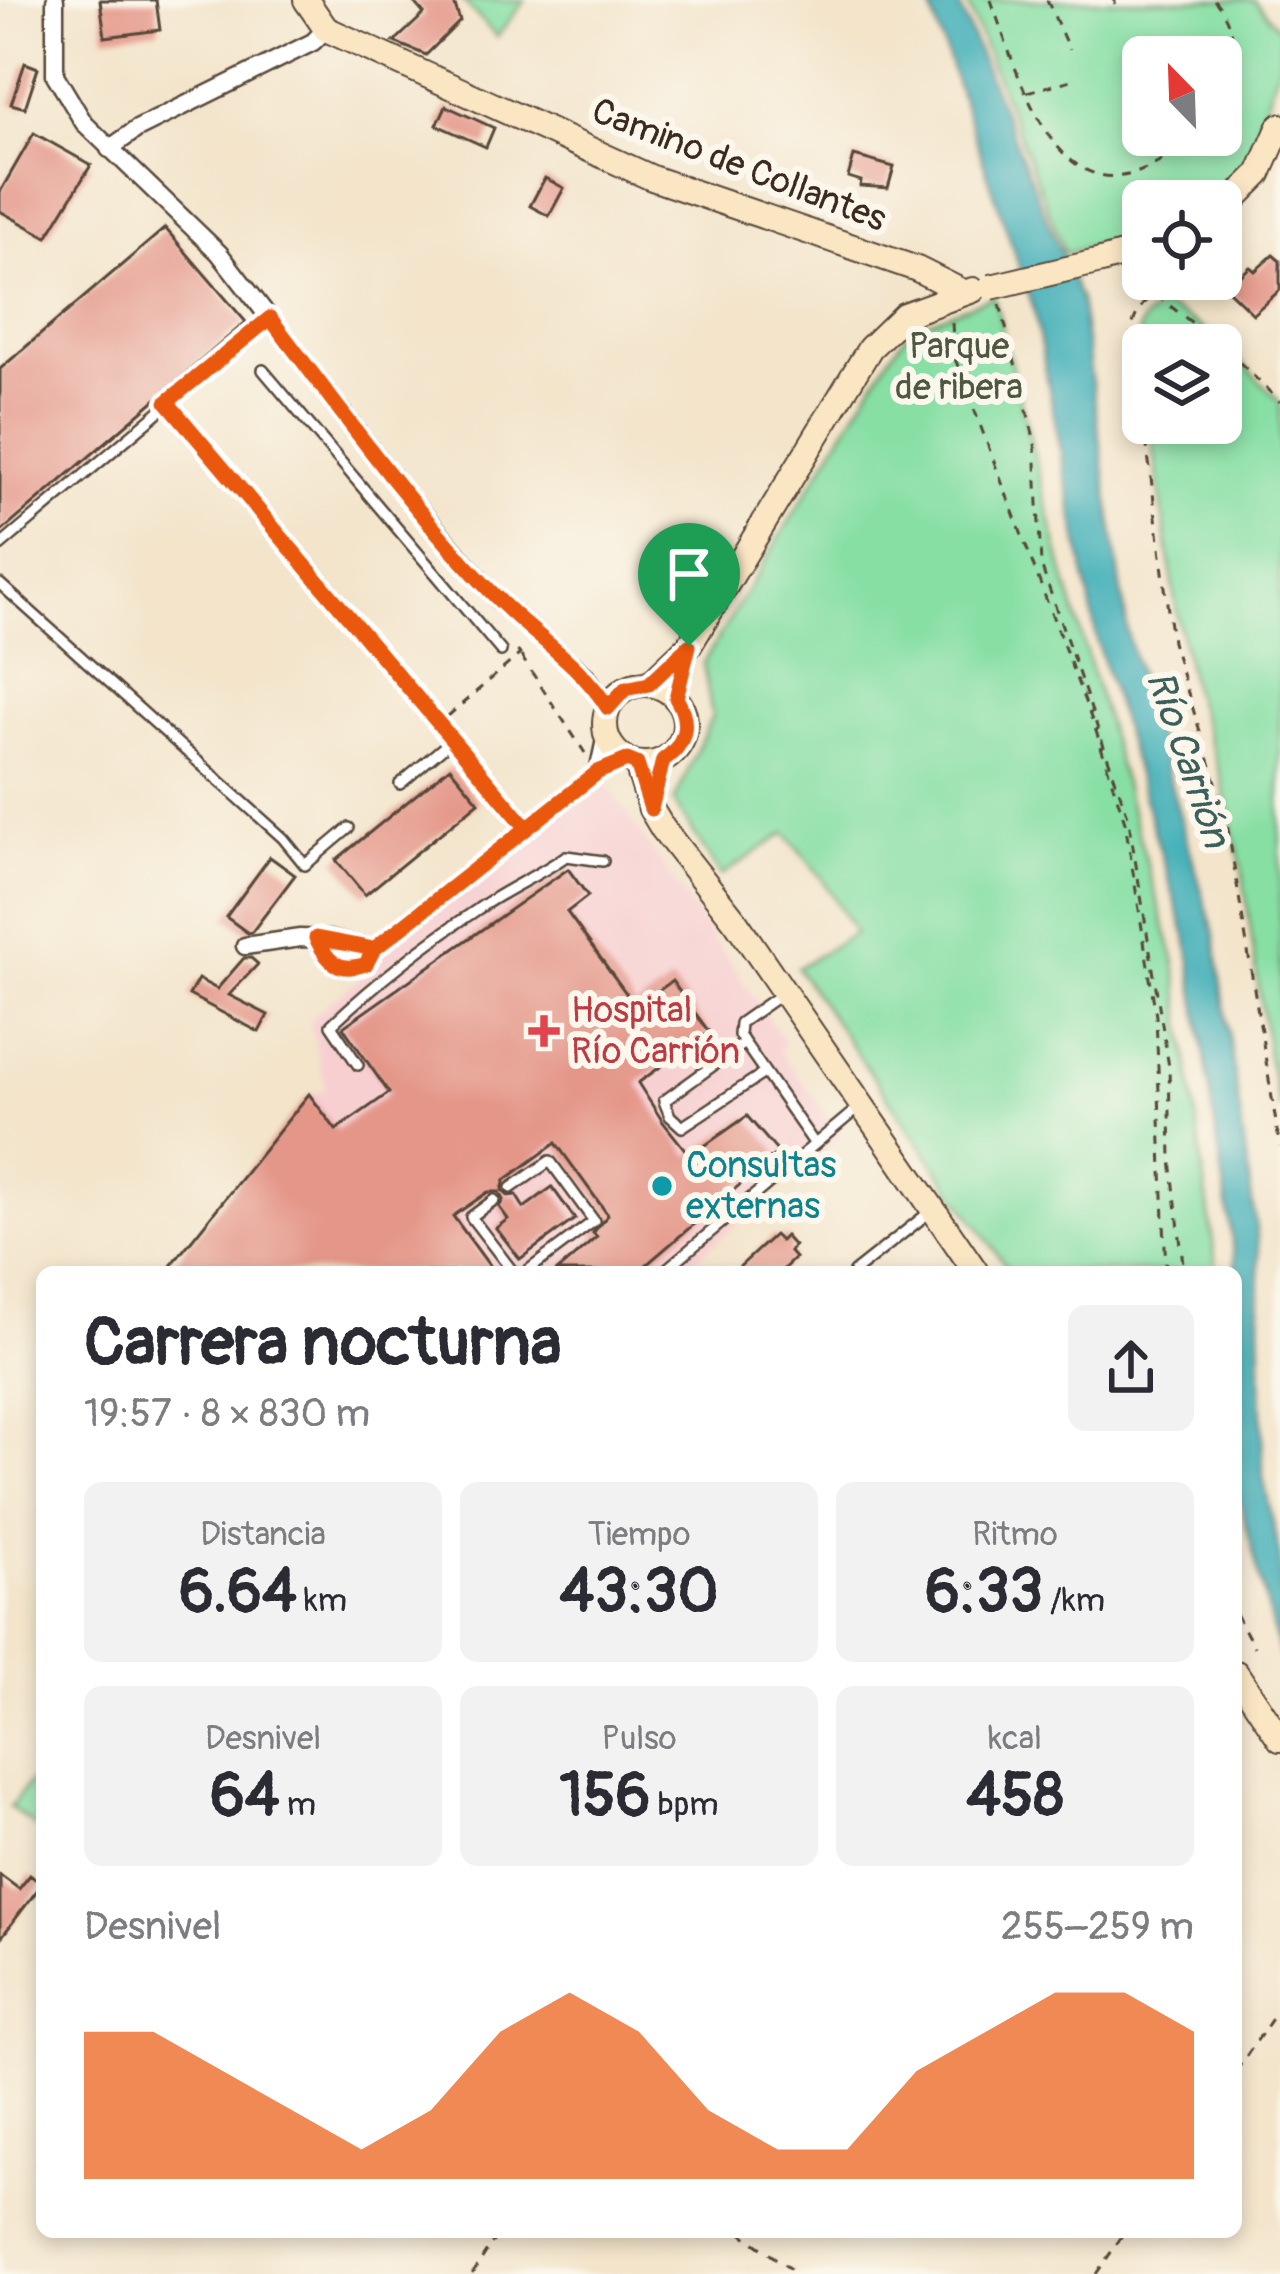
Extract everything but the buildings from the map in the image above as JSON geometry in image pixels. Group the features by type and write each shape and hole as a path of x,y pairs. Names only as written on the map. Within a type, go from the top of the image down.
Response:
{"main road":[{"name":"Camino de Collantes","path":"306,0 326,28 652,178 913,268 953,296"},
{"path":"1242,195 1270,173 1280,126"},
{"path":"904,315 953,296 995,293 1122,255"},
{"path":"649,684 676,698 683,709 685,733 673,754 642,761 618,754 606,735 608,708 625,689 649,684 689,646 851,375 870,348 904,315 914,297 913,268"},
{"path":"676,698 689,646"},
{"path":"642,761 651,809 736,922 972,1266"},
{"path":"1242,1682 1280,1739"}],"street":[{"path":"55,0 56,75 84,123 219,253 405,493 498,600 587,677 608,708"},
{"path":"109,149 137,129 313,42 326,28"},
{"path":"598,772 606,735"},
{"path":"245,946 316,938 374,949 598,772 642,761"}],"lane":[{"path":"0,546 270,318"},
{"path":"263,370 501,651"},
{"path":"167,402 527,828"},
{"path":"0,584 283,838 304,865 349,828"},
{"path":"400,784 452,740"},
{"path":"358,1065 331,1025 387,973 482,906 566,856 603,861"},
{"path":"784,992 740,1023 739,1035 814,1143"},
{"path":"744,1042 664,1101 670,1117 682,1127 764,1072"},
{"path":"670,1266 862,1105"},
{"path":"511,1189 550,1161 594,1221 534,1266"},
{"path":"494,1201 471,1216 508,1266"},
{"path":"861,1266 935,1208"}],"path":[{"path":"991,0 1027,92 1059,152 1094,176 1143,171 1172,156"},
{"path":"1047,0 1069,50"},
{"path":"1214,0 1232,36"},
{"path":"1027,92 1075,79"},
{"path":"1109,259 1122,269"},
{"path":"995,293 1035,442 1041,565 1115,774 1138,868 1168,1067 1171,1160 1183,1266"},
{"path":"953,296 954,356 1085,702 1125,822 1156,1016 1166,1266"},
{"path":"1163,300 1226,349 1280,402"},
{"path":"1146,444 1172,642 1225,811 1280,1147"},
{"path":"505,636 598,772"},
{"path":"439,724 520,654"},
{"path":"1242,1625 1254,1647"},
{"path":"1242,2062 1280,2007"},
{"path":"472,2274 495,2238"},
{"path":"748,2238 797,2274"},
{"path":"1096,2274 1121,2238"}],"shaded area":[{"name":"Hospital Río Carrión","path":"598,772 785,1042 778,1049 842,1135 688,1266 433,1266 309,1094 326,1090 309,1019 383,959 374,949"}],"green space":[{"path":"462,0 525,0 497,37"},
{"path":"966,0 1254,0 1280,30 1280,61 1247,161 1229,180 1122,180 1122,239 1065,253"},
{"name":"Parque de ribera","path":"994,296 1067,585 1175,962 1216,1266 1006,1266 797,968 855,933 822,878 785,833 721,876 674,802 712,716 703,663 911,328"},
{"path":"1167,308 1194,324 1142,324"},
{"path":"1242,363 1280,402 1280,1109 1242,869 1221,776 1192,689 1153,444 1242,444"},
{"path":"36,1774 36,1827 10,1807"}],"water":[{"path":"928,0 957,0 1080,300 1129,641 1215,936 1259,1250 1263,1477 1280,1555 1280,1657 1242,1510 1242,1266 1235,1266 1188,943 1098,645 1034,310"}],"place":[{"name":"Hospital Río Carrión","path":"544,1031"},
{"name":"Consultas externas","path":"662,1186"}],"route":[{"path":"689,646 649,684 625,689 608,708 587,677 498,600 405,493 270,318 167,402 527,828 374,949 366,964 349,970 336,966 316,938 374,949 598,772 627,760 637,764 651,809 663,760 673,754 685,733 686,720 676,698 689,646"}],"water label":[{"name":"Río Carrión","path":"1188,759"}]}
